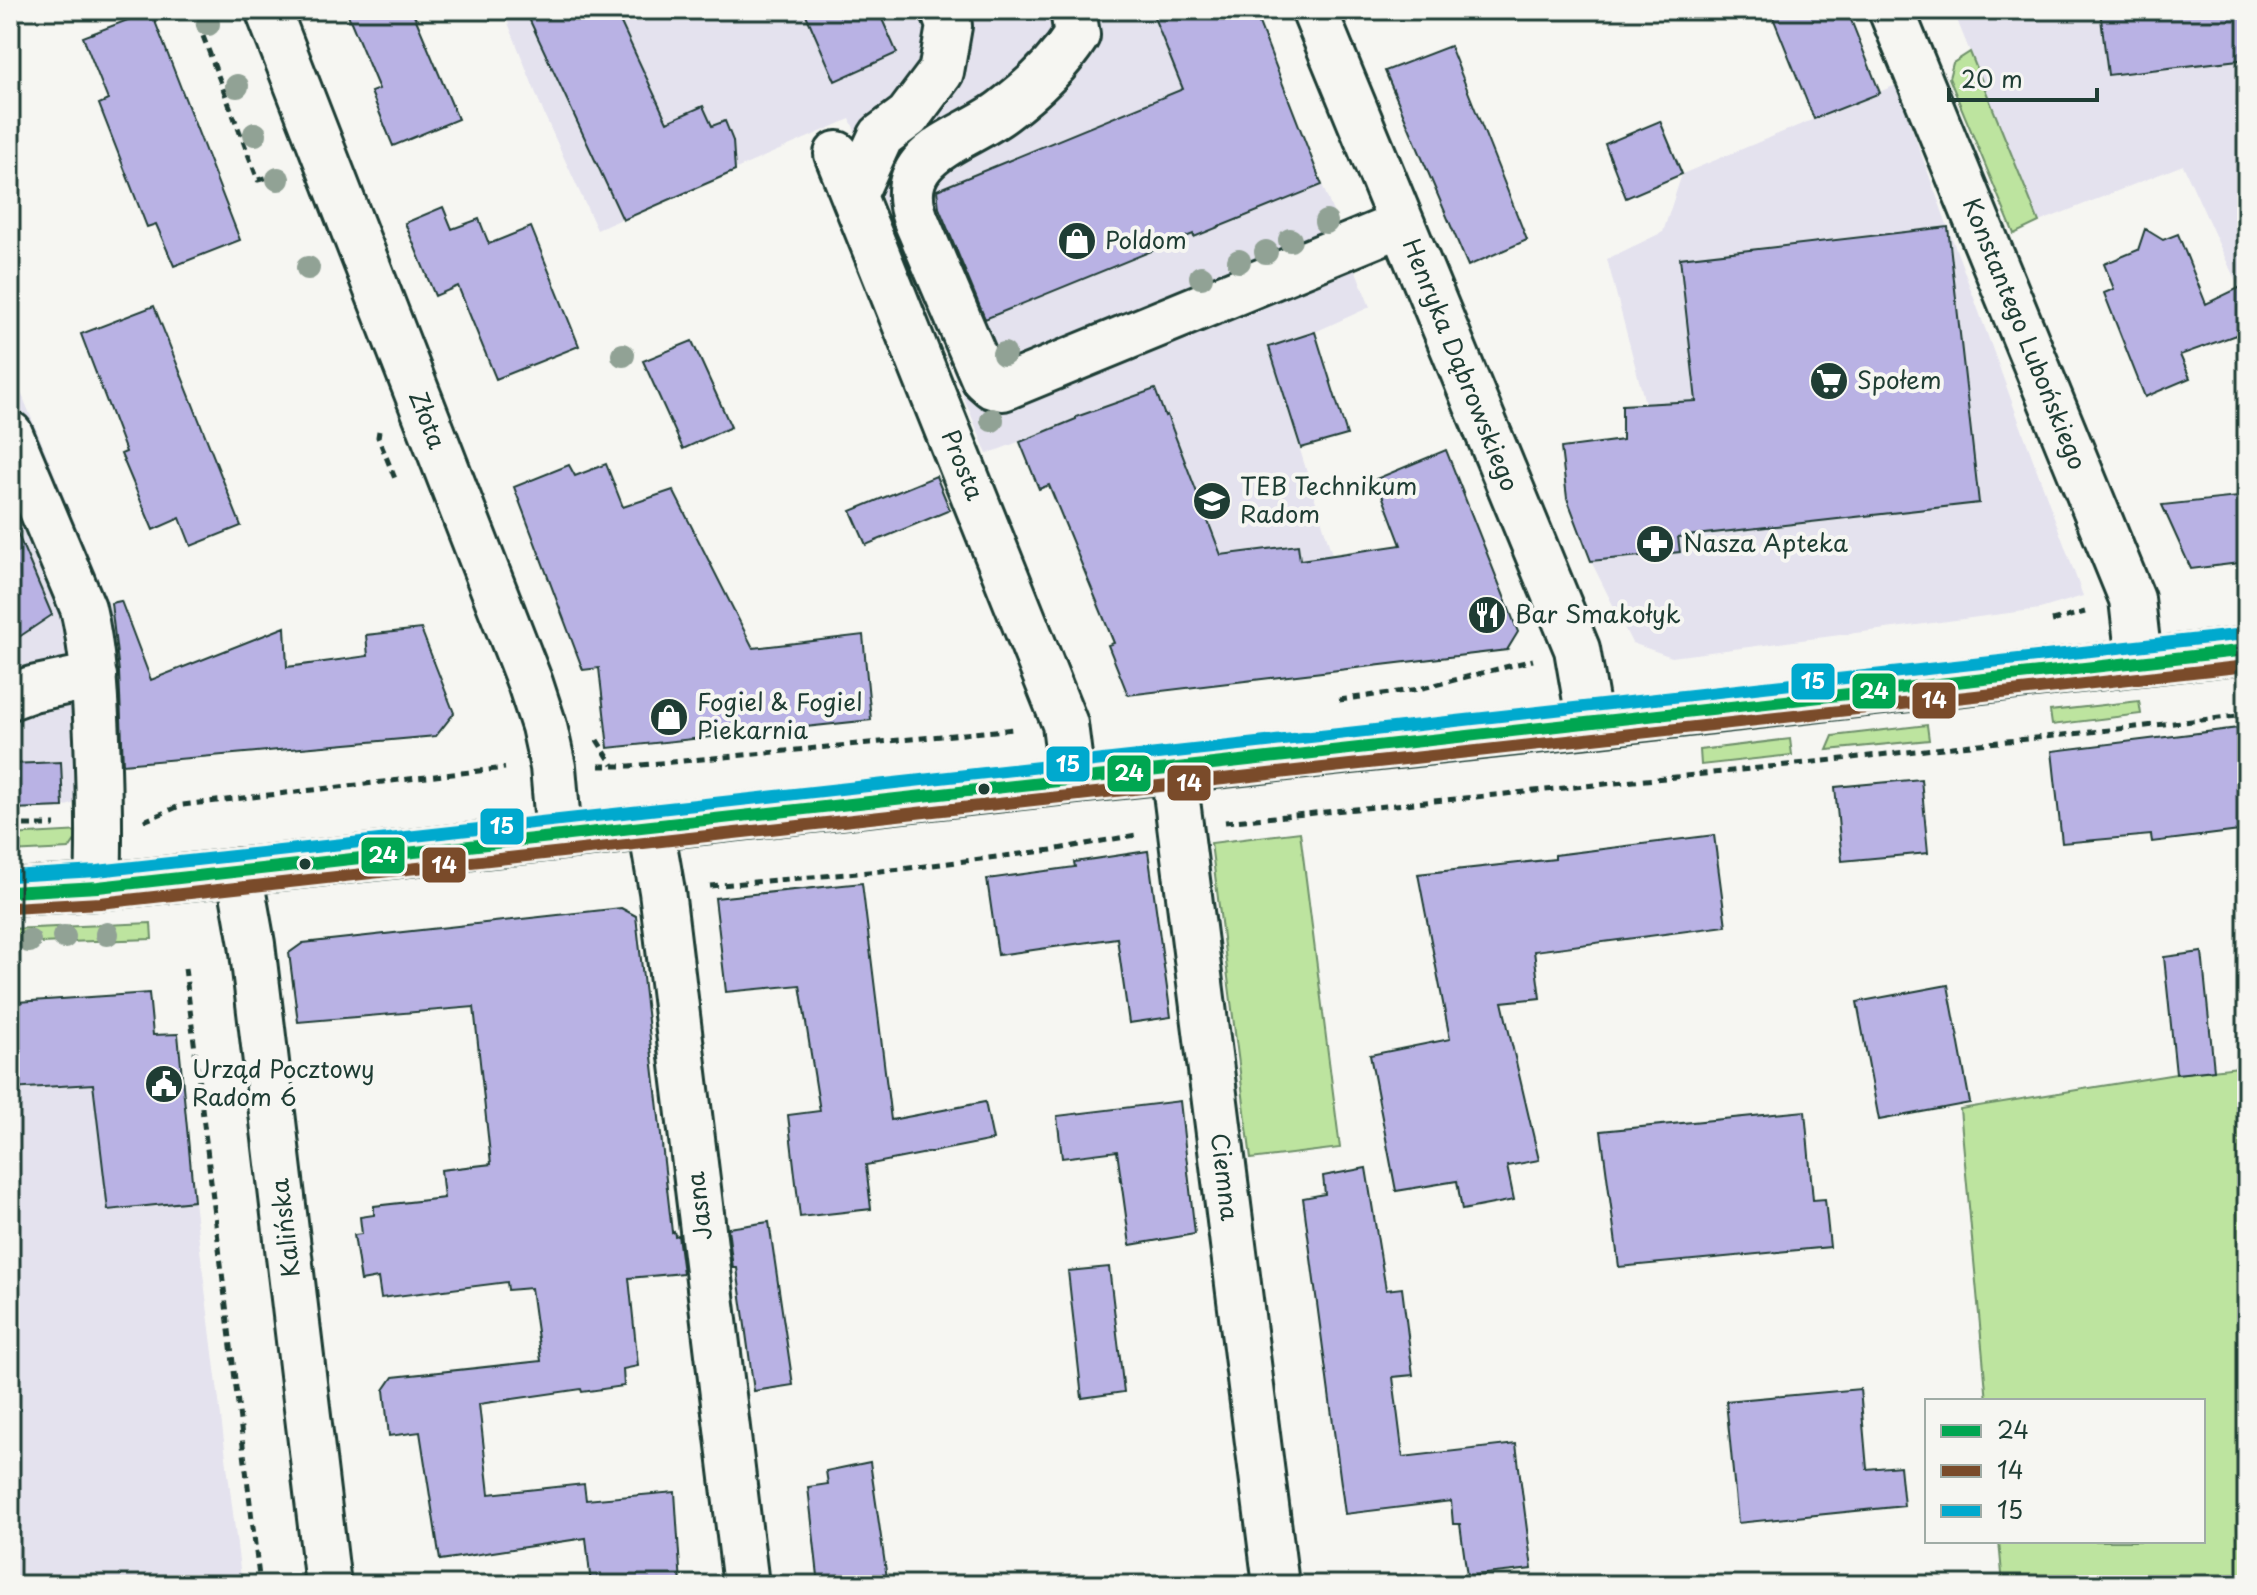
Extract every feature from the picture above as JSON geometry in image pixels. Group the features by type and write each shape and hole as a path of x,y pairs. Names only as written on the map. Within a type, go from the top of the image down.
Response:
{"street":[{"name":"Złota","path":"268,10 530,683 553,767 559,836"},
{"path":"854,195 881,136 908,116 941,72 949,26 943,10"},
{"path":"1073,10 1077,35 1050,70 1001,113 937,149 911,183 909,203 984,379 992,386 1003,388 1402,224"},
{"name":"Henryka Dąbrowskiego","path":"1314,10 1577,649 1590,724"},
{"name":"Konstantego Lubońskiego","path":"1899,28 2132,599 2139,661"},
{"name":"Prosta","path":"837,154 1065,724 1072,780"},
{"path":"10,434 83,608 89,634 94,676 100,825 98,887"},
{"path":"10,892 98,887 2247,650"},
{"path":"10,697 32,689 94,676"},
{"name":"Ciemna","path":"1173,769 1276,1585"},
{"name":"Jasna","path":"651,827 664,907 746,1585"},
{"name":"Kalińska","path":"239,871 252,944 328,1585"}],"path":[{"path":"2049,622 2132,599"},
{"path":"1330,701 1419,689 1577,649"},
{"path":"708,886 902,869 1052,850 1204,824 1710,774 2247,715"},
{"path":"185,968 260,1585"}],"shaded area":[{"path":"503,10 1254,10 1370,307 1315,332 1269,348 1366,666 1208,684 1076,420 987,454 850,119 597,230 544,114"},
{"path":"1953,10 2247,10 2247,306 2183,165 2039,222"},
{"path":"1896,85 2083,596 2040,609 1672,657 1632,643 1591,561 1680,552 1674,497 1645,403 1607,259 1663,232 1682,174"},
{"path":"10,366 112,612 123,764 121,788 63,807 10,809"},
{"path":"149,993 153,1035 178,1034 194,1201 242,1585 10,1585 10,1005"}],"green space":[{"path":"1970,52 2039,222 2014,234 1949,78 1953,63"},
{"path":"2139,701 2141,714 2052,725 2050,711"},
{"path":"1927,725 1929,740 1827,750 1833,736"},
{"path":"1790,739 1792,755 1701,765 1700,750"},
{"path":"81,831 69,849 10,852 10,835"},
{"path":"1300,832 1340,1148 1251,1159 1211,843"},
{"path":"151,923 152,939 10,944 10,929"},
{"path":"2247,1066 2247,1585 2003,1585 1999,1543 2205,1543 2205,1399 1987,1399 1960,1109 2176,1074"}],"building":[{"path":"346,10 412,10 458,119 393,146 371,92 379,89"},
{"path":"525,10 615,10 667,122 703,106 712,126 725,121 733,141 735,171 623,220"},
{"path":"804,10 878,10 897,53 835,81"},
{"path":"1151,10 1254,10 1322,185 985,319 939,208 937,190 1183,89"},
{"path":"1770,10 1847,10 1880,93 1814,119"},
{"path":"2100,10 2247,10 2247,59 2108,75"},
{"path":"151,11 240,240 174,266 156,224 147,227 99,104 108,100 83,37"},
{"path":"1450,46 1527,240 1468,266 1385,71"},
{"path":"1660,121 1682,174 1626,198 1605,144"},
{"path":"443,207 452,229 479,219 489,244 531,227 579,346 496,379 458,286 435,296 405,223"},
{"name":"Społem","path":"1948,227 1979,503 1678,537 1680,552 1591,561 1567,498 1561,448 1622,440 1622,405 1696,401 1680,258"},
{"path":"2145,229 2163,240 2178,234 2206,304 2247,284 2247,331 2180,355 2190,378 2145,397 2104,293 2114,289 2104,264 2138,250"},
{"path":"154,306 241,526 191,546 180,518 153,530 121,454 126,452 81,334"},
{"path":"1315,332 1347,435 1301,448 1269,347"},
{"path":"692,341 731,427 683,449 643,361"},
{"path":"1155,389 1221,555 1298,545 1300,560 1401,545 1376,479 1446,450 1518,632 1507,650 1128,695 1108,645 1114,643 1049,485 1039,489 1020,442 1076,417"},
{"path":"606,464 623,507 673,490 753,648 863,635 871,720 608,748 599,668 583,670 514,487 569,465 575,476"},
{"path":"936,476 950,510 866,545 851,511"},
{"path":"2247,496 2247,562 2191,569 2162,505"},
{"path":"10,516 52,615 10,643"},
{"path":"121,601 151,680 285,627 287,667 368,656 366,635 421,629 454,713 436,736 123,764 119,672 111,603"},
{"path":"2247,727 2247,830 2152,842 2151,835 2062,843 2052,751"},
{"path":"61,762 63,807 13,809 10,764"},
{"path":"1921,779 1928,853 1842,861 1835,787"},
{"path":"1714,835 1726,926 1534,951 1540,998 1502,1002 1539,1160 1507,1166 1514,1200 1462,1210 1457,1181 1396,1191 1370,1055 1450,1039 1418,874 1555,859 1555,855"},
{"path":"1148,851 1171,1017 1129,1023 1117,938 998,955 987,879 1075,867 1074,862"},
{"path":"862,883 891,1120 985,1102 993,1140 866,1165 871,1209 800,1217 788,1115 820,1111 800,985 726,992 715,898"},
{"path":"621,908 636,916 672,1232 678,1235 683,1273 629,1278 638,1366 623,1369 624,1386 479,1404 489,1494 584,1484 586,1500 675,1492 681,1585 591,1585 586,1538 440,1560 420,1432 389,1436 384,1390 393,1377 541,1361 531,1288 508,1290 507,1282 381,1298 378,1278 361,1281 354,1235 362,1234 360,1217 374,1215 374,1206 444,1198 441,1170 491,1164 474,1007 298,1022 289,953 303,943"},
{"path":"2202,952 2214,1070 2176,1074 2164,957"},
{"path":"1948,985 1970,1103 1879,1120 1857,1002"},
{"path":"149,993 153,1035 178,1034 194,1201 108,1210 93,1084 10,1089 10,1005"},
{"path":"1180,1101 1195,1234 1130,1245 1117,1151 1062,1158 1057,1116"},
{"path":"1805,1111 1813,1200 1825,1199 1830,1247 1619,1267 1601,1131"},
{"path":"1366,1168 1386,1290 1402,1288 1413,1375 1393,1377 1403,1457 1516,1444 1532,1569 1467,1576 1460,1524 1453,1524 1451,1501 1345,1514 1303,1198 1325,1194 1323,1176"},
{"path":"769,1222 793,1385 754,1391 737,1268 733,1268 728,1228"},
{"path":"1109,1267 1124,1392 1082,1398 1068,1271"},
{"path":"1860,1389 1867,1469 1900,1466 1904,1506 1738,1523 1726,1401"},
{"path":"870,1462 888,1585 819,1585 808,1487 828,1484 826,1471"}],"transit line":[{"name":"15","path":"10,876 97,871 2245,634"},
{"name":"24","path":"10,892 98,887 2247,650"},
{"name":"14","path":"11,908 100,903 2247,666"}],"place":[{"name":"Poldom","path":"1077,241"},
{"name":"Społem","path":"1829,381"},
{"name":"TEB Technikum Radom","path":"1212,501"},
{"name":"Nasza Apteka","path":"1655,544"},
{"name":"Bar Smakołyk","path":"1487,615"},
{"name":"Fogiel & Fogiel Piekarnia","path":"669,717"},
{"name":"Urząd Pocztowy Radom 6","path":"164,1084"}]}
